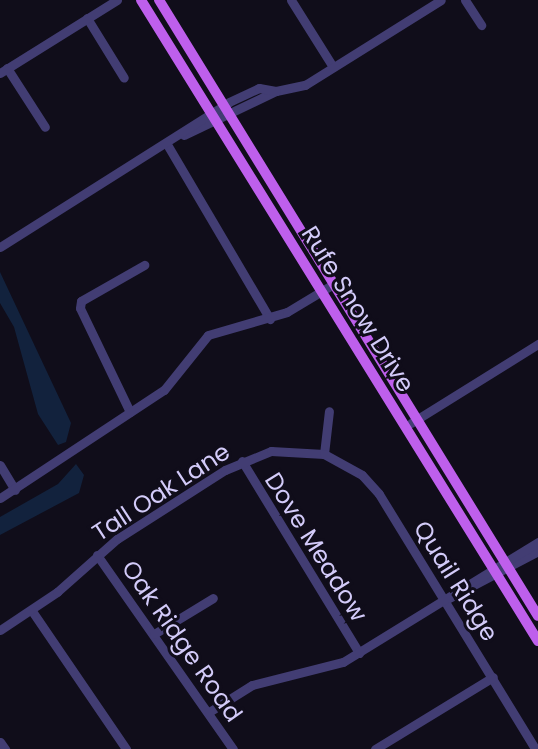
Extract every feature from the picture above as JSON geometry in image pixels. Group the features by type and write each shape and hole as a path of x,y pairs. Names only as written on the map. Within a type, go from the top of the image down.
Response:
{"main road":[{"name":"Rufe Snow Drive","path":"141,0 335,283 418,419 501,567 538,640"},
{"name":"Rufe Snow Drive","path":"159,0 322,291 407,426 501,567 538,616"}],"street":[{"path":"45,127 4,70 117,0"},
{"path":"291,0 333,67"},
{"path":"0,247 220,113 276,91 305,85 440,0"},
{"path":"465,0 481,25"},
{"path":"87,18 124,78"},
{"path":"168,146 270,319"},
{"path":"130,412 80,308 81,301 144,265"},
{"path":"0,498 164,390 208,335 270,319 335,283"},
{"path":"407,426 538,344"},
{"path":"324,454 329,411"},
{"name":"Tall Oak Lane","path":"0,630 32,611 97,555 242,461 282,449 324,454"},
{"name":"Quail Ridge","path":"324,454 354,470 379,494 447,599 535,749"},
{"name":"Dove Meadow","path":"242,461 359,653"},
{"path":"0,465 15,490"},
{"path":"209,712 244,688 324,672 501,567 538,542"},
{"path":"501,567 538,551"},
{"name":"Oak Ridge Road","path":"97,555 233,749"},
{"path":"154,634 213,598"},
{"path":"32,611 126,749"},
{"path":"375,749 493,677"},
{"path":"0,742 5,749"}],"water":[{"path":"0,272 71,423 66,442 58,445 38,414 14,327 0,303"},
{"path":"76,464 84,475 79,493 0,535 0,517 58,484"}]}
